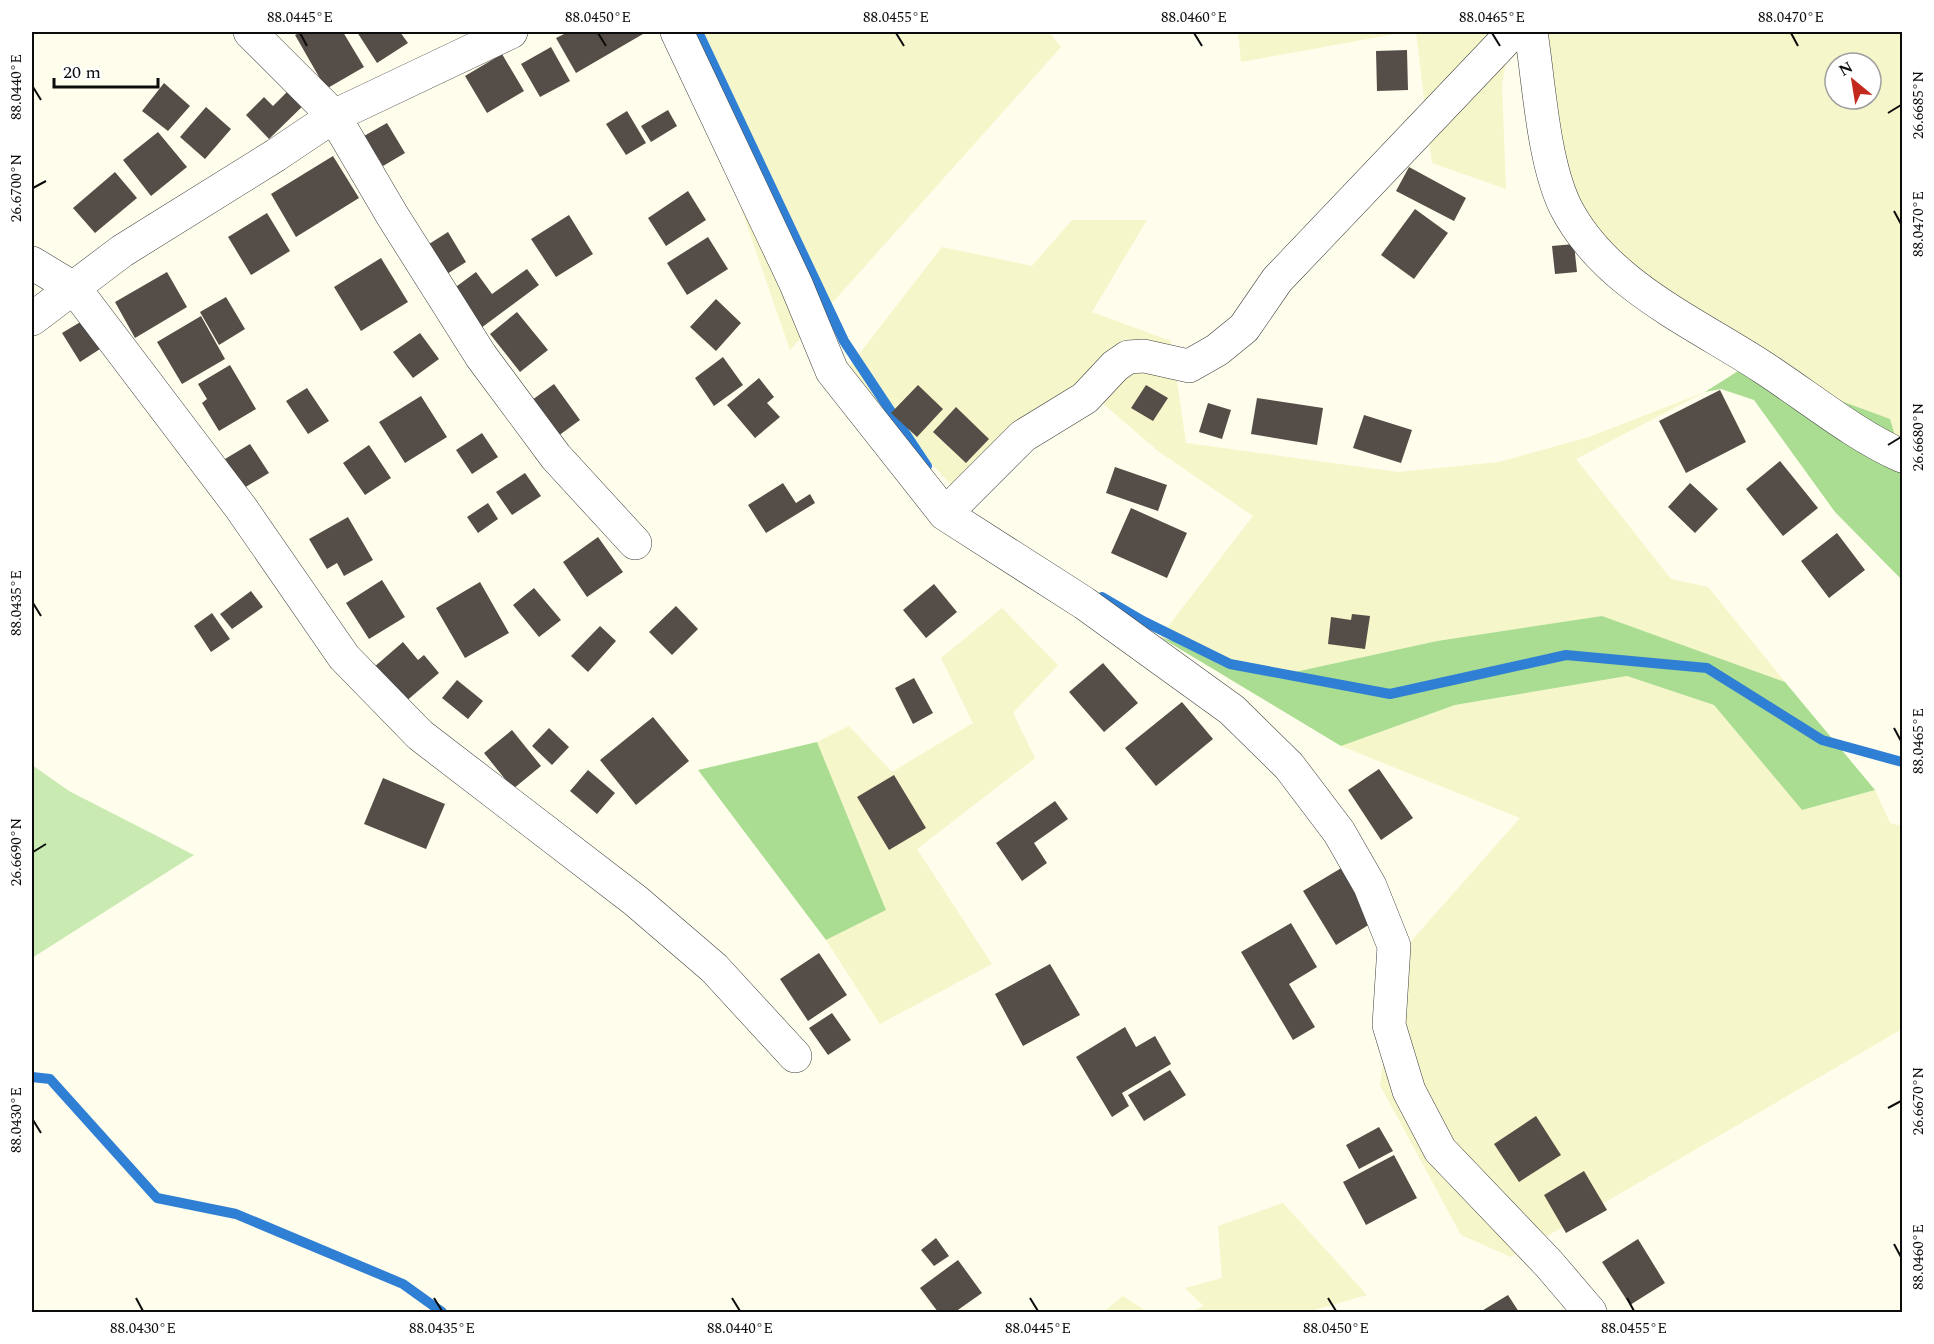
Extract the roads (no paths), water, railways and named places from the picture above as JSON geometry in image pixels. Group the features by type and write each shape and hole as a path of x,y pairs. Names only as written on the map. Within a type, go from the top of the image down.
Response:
{"street":[{"path":"250,32 334,116 392,215 481,356 556,457 635,543"},
{"path":"32,320 122,251 334,116 511,32"},
{"path":"677,32 796,284 832,370 945,514 1084,603 1232,710 1289,766 1340,832 1374,896 1394,946 1389,1025 1409,1091 1440,1150 1549,1264 1590,1312"},
{"path":"945,514 1023,436 1085,398 1115,366 1128,357 1144,356 1166,363 1189,366 1217,350 1244,328 1277,280 1513,32"},
{"path":"1531,32 1552,162 1565,205 1591,247 1628,281 1764,368 1877,445 1902,456"},
{"path":"32,263 75,288 241,508 344,657 420,735 636,901 714,968 795,1056"}],"waterway":[{"path":"698,32 844,341 927,466"},
{"path":"1102,597 1143,621 1230,664 1390,694 1566,655 1707,668 1822,740 1902,762"},
{"path":"32,1077 50,1079 157,1198 236,1214 403,1284 442,1312"}]}
